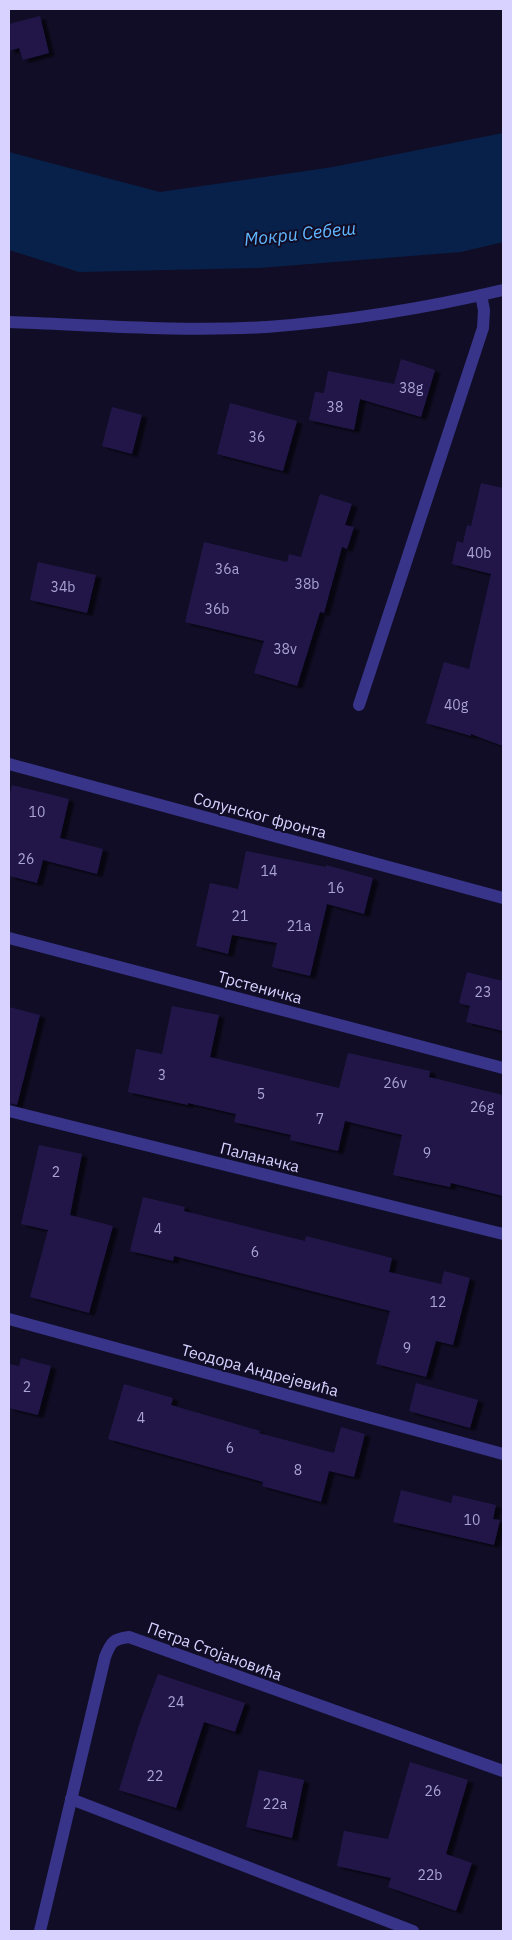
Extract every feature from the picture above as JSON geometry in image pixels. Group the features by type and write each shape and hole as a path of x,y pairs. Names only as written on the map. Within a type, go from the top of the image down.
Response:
{"street":[{"path":"9,322 201,328 265,327 333,321 503,290"},
{"path":"359,705 483,328 484,310 481,295"},
{"name":"Солунског фронта","path":"9,764 503,898"},
{"name":"Трстеничка","path":"9,938 503,1068"},
{"name":"Паланачка","path":"9,1111 503,1234"},
{"name":"Теодора Андрејевића","path":"9,1318 503,1454"},
{"name":"Петра Стојановића","path":"40,1931 105,1657 110,1646 117,1639 130,1637 503,1771"},
{"path":"71,1799 413,1931"}],"water":[{"name":"Мокри Себеш","path":"503,133 503,242 461,252 259,268 79,272 9,250 9,152 160,192 333,167"}],"building":[{"path":"40,16 49,53 23,60 19,48 9,51 9,24"},
{"path":"401,359 435,370 421,417 360,399 354,430 309,420 315,392 324,393 328,371 394,384"},
{"path":"230,403 297,421 283,471 217,454"},
{"path":"112,407 142,415 132,454 102,446"},
{"path":"481,483 503,488 503,746 471,734 471,736 426,723 444,662 469,669 491,574 452,564 457,541 463,543 467,525 471,526"},
{"path":"320,494 352,504 345,525 354,527 347,549 342,547 324,613 320,612 297,686 254,673 264,641 185,622 204,542 287,562 289,554 301,557"},
{"path":"38,562 96,575 87,613 30,600"},
{"path":"12,785 69,799 60,838 103,849 97,874 43,860 37,883 9,876 9,798"},
{"path":"246,851 326,867 326,865 373,878 364,914 327,904 310,976 272,967 277,943 232,935 228,954 196,946 210,883 238,889"},
{"path":"467,972 503,981 503,1031 466,1022 470,1006 459,1003"},
{"path":"172,1006 219,1015 210,1057 339,1088 348,1053 430,1071 429,1077 503,1095 503,1196 451,1183 450,1187 393,1175 402,1135 345,1121 338,1151 290,1140 291,1135 234,1122 236,1114 128,1092 136,1049 162,1054"},
{"path":"9,1007 40,1015 17,1105 9,1103"},
{"path":"39,1145 82,1154 70,1215 113,1226 89,1313 30,1297 48,1230 21,1224"},
{"path":"143,1197 185,1207 184,1211 305,1241 306,1236 392,1258 389,1272 441,1284 444,1271 470,1278 453,1345 436,1341 426,1377 376,1364 390,1311 174,1256 173,1261 130,1251"},
{"path":"21,1358 51,1366 38,1415 9,1408 9,1364 19,1366"},
{"path":"416,1383 478,1400 470,1428 409,1411"},
{"path":"124,1384 173,1398 171,1405 260,1431 259,1433 334,1453 341,1427 365,1434 354,1477 329,1471 321,1502 262,1486 263,1482 108,1439"},
{"path":"401,1490 451,1503 453,1495 496,1505 493,1519 500,1520 494,1545 393,1522"},
{"path":"158,1674 245,1703 235,1732 204,1722 176,1808 119,1790 139,1725"},
{"path":"410,1762 468,1780 446,1854 472,1863 456,1911 388,1887 391,1878 337,1866 344,1831 388,1839"},
{"path":"259,1770 304,1780 292,1838 246,1827"}]}
